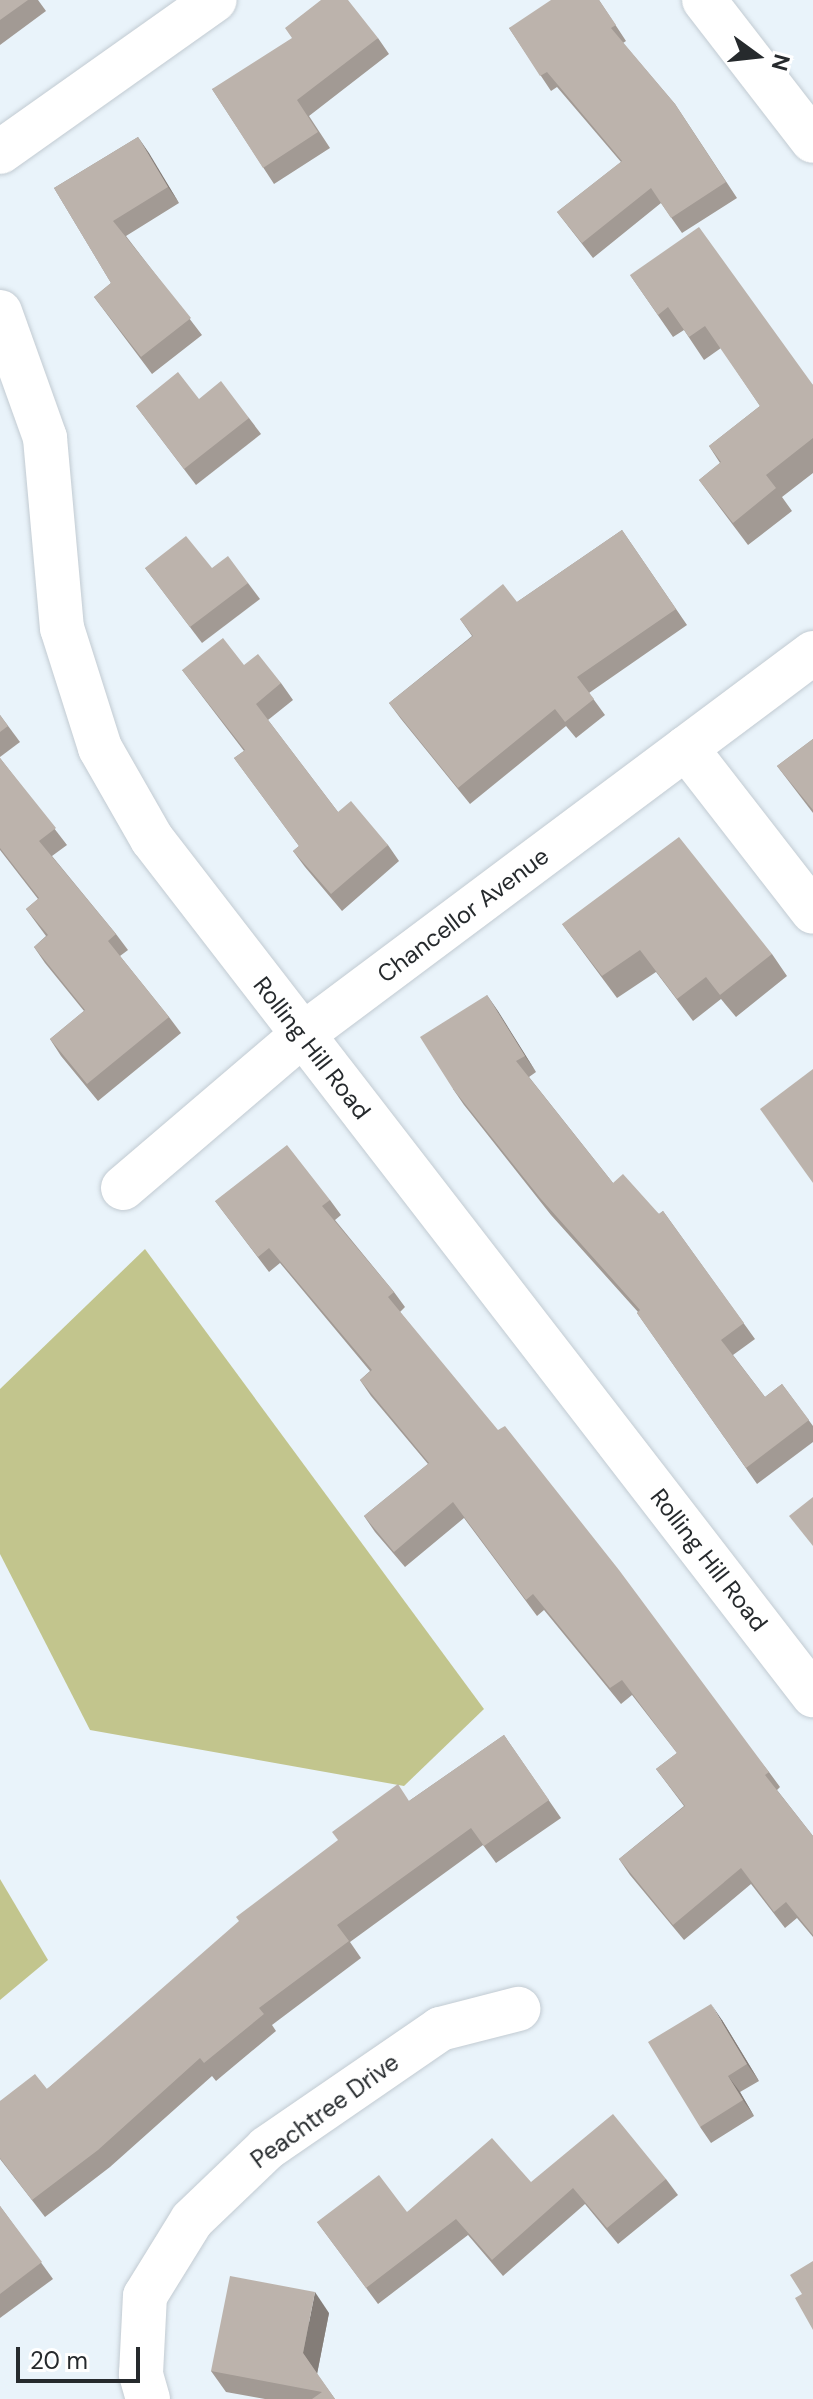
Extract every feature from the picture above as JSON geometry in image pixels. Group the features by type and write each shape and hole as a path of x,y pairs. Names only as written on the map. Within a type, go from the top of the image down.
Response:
{"street":[{"path":"0,152 215,0"},
{"path":"704,0 813,141"},
{"name":"Rolling Hill Road","path":"0,312 45,438 62,628 100,748 152,839 813,1695"},
{"name":"Chancellor Avenue","path":"123,1188 302,1035 813,653"},
{"path":"686,748 813,912"},
{"name":"Peachtree Drive","path":"148,2399 141,2374 145,2296 192,2220 267,2148 440,2029 518,2009"}],"green space":[{"path":"145,1249 484,1709 404,1786 90,1730 0,1554 0,1389"},
{"path":"0,1879 48,1960 0,2000"}],"building":[{"path":"0,0 28,0 0,20"},
{"path":"321,0 348,0 378,38 297,100 318,132 263,168 212,89 292,38 285,28"},
{"path":"551,0 599,0 616,25 611,28 675,104 726,182 671,218 651,188 582,243 557,212 622,161 547,72 540,76 509,28"},
{"path":"138,137 168,187 113,221 191,318 141,357 94,297 111,283 54,188"},
{"path":"699,227 813,385 813,438 766,475 776,488 733,523 699,480 721,462 709,446 760,406 705,326 689,337 668,307 658,315 630,275"},
{"path":"178,372 199,399 221,381 249,418 184,469 136,406"},
{"path":"622,530 676,609 577,677 594,699 565,722 555,709 458,788 389,703 473,636 460,619 503,584 517,602"},
{"path":"186,536 212,568 228,556 248,583 190,627 145,568"},
{"path":"223,638 244,665 258,654 281,683 256,704 338,812 351,801 388,845 331,894 293,851 299,846 234,758 245,750 182,670"},
{"path":"0,715 8,726 0,732"},
{"path":"813,739 813,810 777,766"},
{"path":"0,758 56,828 39,841 116,934 108,941 169,1017 87,1084 50,1039 85,1010 34,947 48,935 26,909 39,898 0,848"},
{"path":"679,837 772,954 720,995 706,977 677,999 640,950 602,976 562,924"},
{"path":"487,995 525,1056 516,1061 613,1183 623,1174 659,1214 663,1211 744,1323 721,1340 765,1397 782,1384 809,1420 746,1468 637,1313 640,1310 540,1198 453,1089 420,1037"},
{"path":"813,1069 813,1183 760,1109"},
{"path":"287,1145 330,1200 322,1206 394,1292 388,1297 498,1430 505,1426 619,1570 769,1772 765,1775 813,1836 813,1935 786,1902 774,1912 741,1868 673,1925 619,1859 685,1806 656,1769 677,1753 622,1680 610,1688 533,1594 526,1600 453,1502 394,1552 364,1516 429,1463 360,1380 372,1370 269,1248 258,1257 215,1201"},
{"path":"813,1497 813,1546 789,1516"},
{"path":"504,1735 549,1800 484,1846 471,1828 337,1925 349,1941 259,2008 264,2014 204,2063 200,2058 98,2150 32,2200 0,2158 0,2101 35,2074 47,2089 239,1921 236,1917 338,1840 332,1832 398,1784 409,1801"},
{"path":"711,2004 747,2064 728,2076 743,2100 700,2127 648,2042"},
{"path":"613,2114 666,2179 607,2228 573,2188 492,2260 456,2219 366,2288 317,2222 379,2175 407,2212 492,2138 531,2182"},
{"path":"0,2206 42,2262 0,2294"},
{"path":"813,2261 813,2330 795,2298 802,2294 790,2275"},
{"path":"230,2276 315,2292 303,2353 335,2399 312,2399 322,2392 211,2371"}]}
